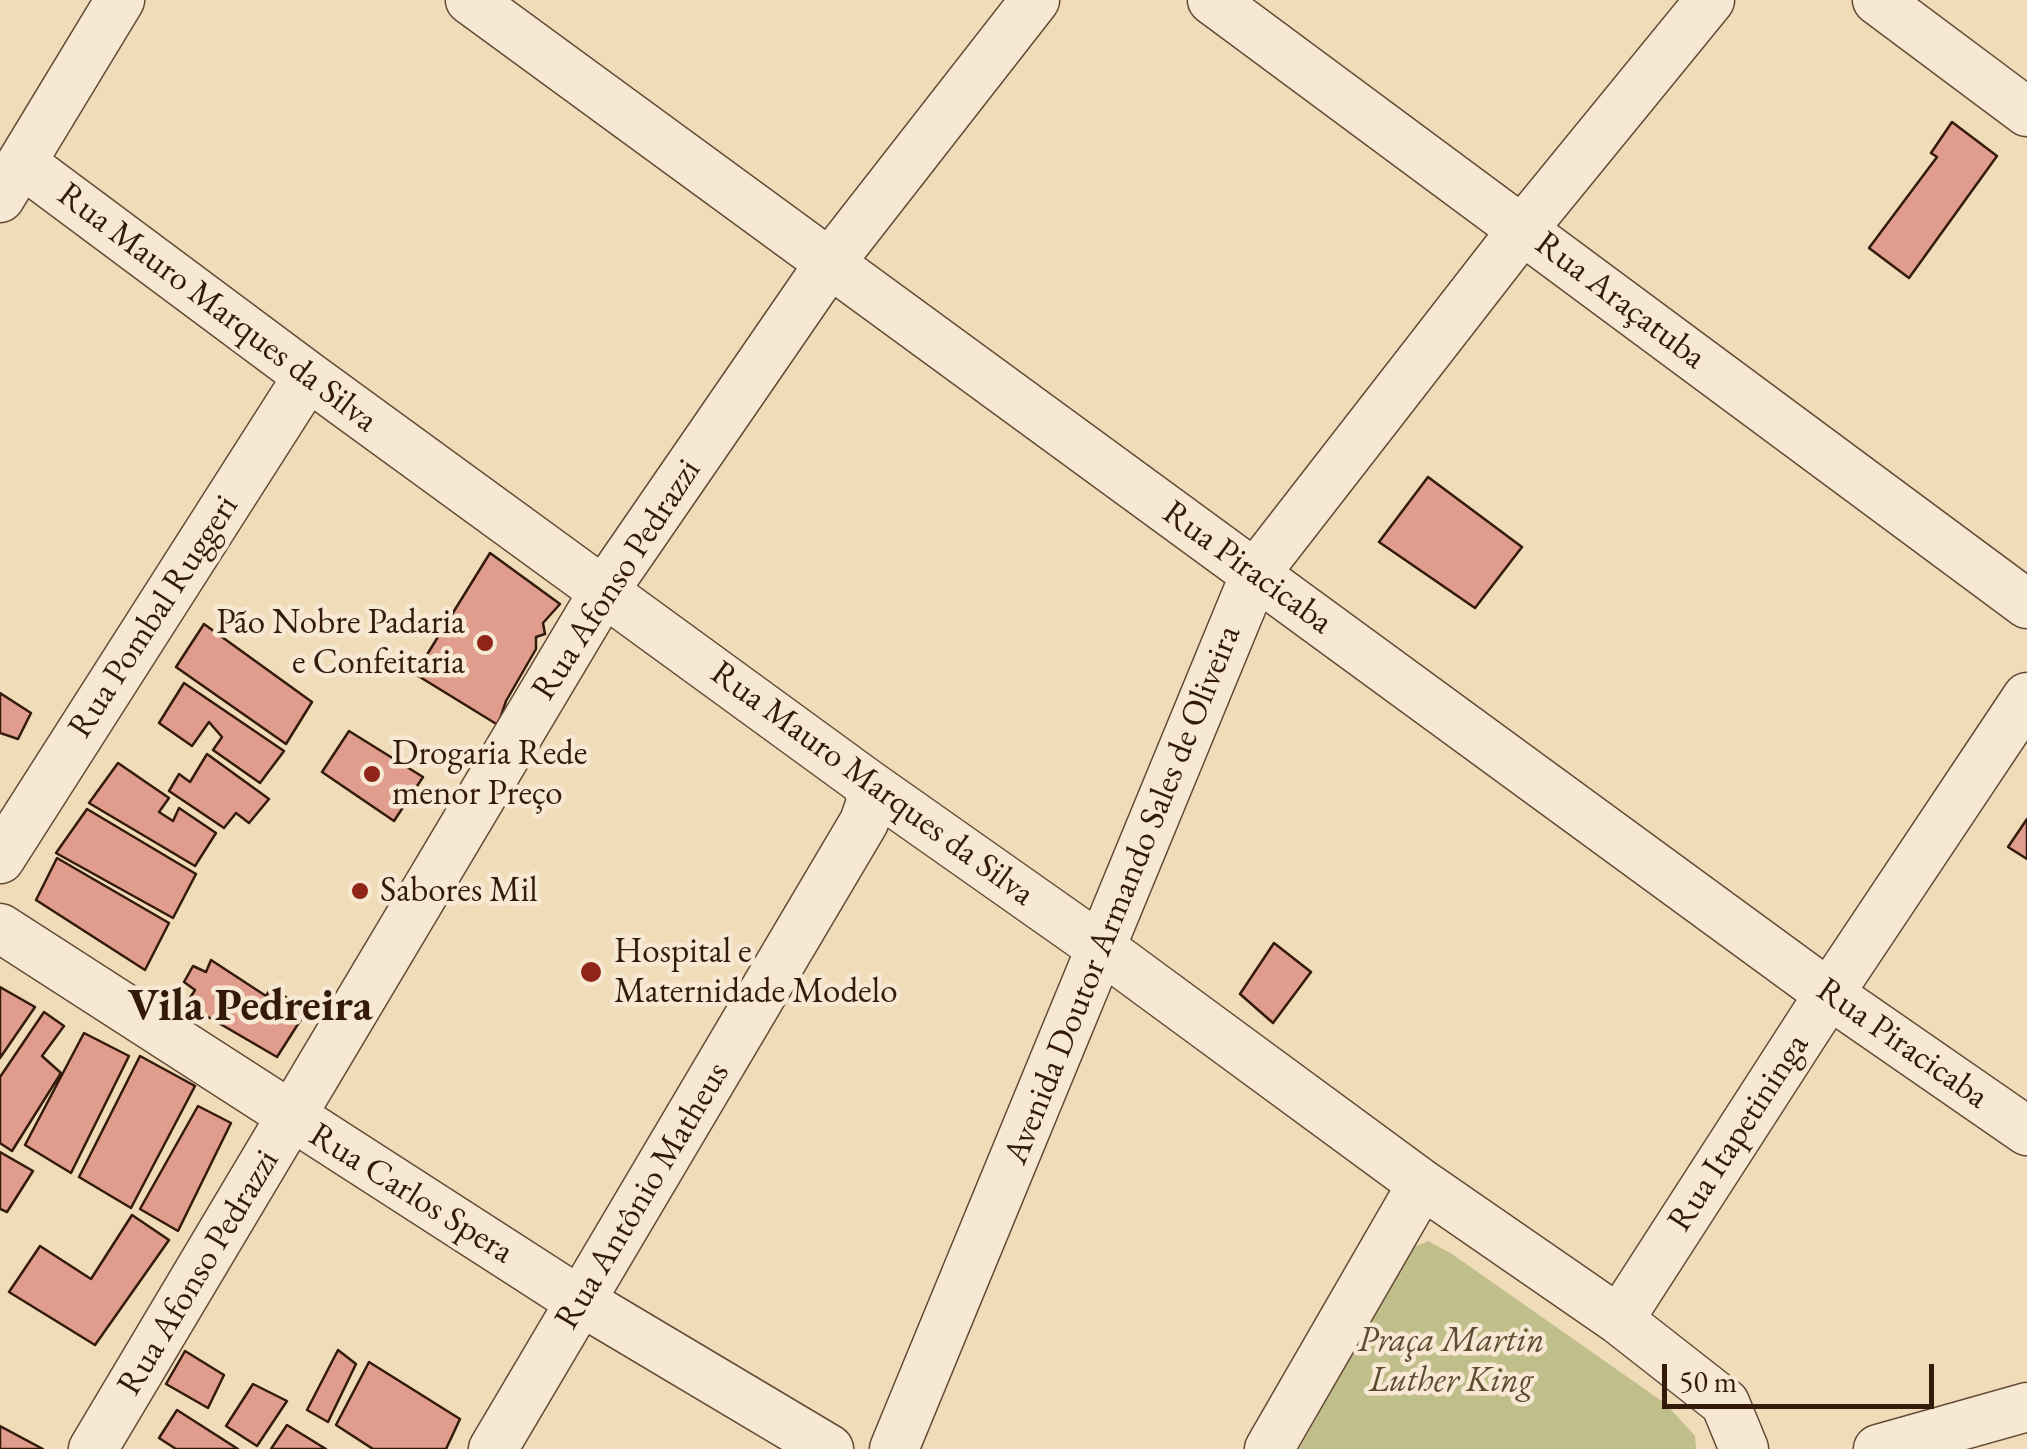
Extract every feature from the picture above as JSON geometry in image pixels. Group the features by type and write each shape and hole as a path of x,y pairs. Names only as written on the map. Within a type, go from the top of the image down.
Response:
{"street":[{"path":"11,180 120,0"},
{"name":"Rua Piracicaba","path":"470,0 1829,994 2027,1132"},
{"name":"Rua Afonso Pedrazzi","path":"93,1449 604,591 829,264 1035,0"},
{"name":"Rua Araçatuba","path":"1212,0 2027,604"},
{"name":"Avenida Doutor Armando Sales de Oliveira","path":"894,1449 1255,574 1523,229 1710,0"},
{"path":"1877,0 2027,112"},
{"name":"Rua Mauro Marques da Silva","path":"11,180 308,376 1422,1184 1619,1320 1725,1402 1744,1449"},
{"name":"Rua Pombal Ruggeri","path":"0,859 308,376"},
{"name":"Rua Itapetininga","path":"1619,1320 2027,696"},
{"name":"Rua Antônio Matheus","path":"493,1449 864,822 872,802 868,784"},
{"name":"Rua Carlos Spera","path":"0,928 581,1301 829,1449"},
{"path":"1269,1449 1422,1184"},
{"path":"1878,1449 2027,1407"}],"green space":[{"name":"Praça Martin Luther King","path":"1428,1241 1666,1404 1695,1436 1696,1449 1299,1449 1412,1248"}],"building":[{"path":"1952,122 1997,156 1909,278 1869,248 1937,157 1931,153"},
{"path":"1428,477 1522,547 1475,608 1379,542"},
{"name":"Pão Nobre Padaria e Confeitaria","path":"490,553 560,604 543,623 545,634 536,637 536,649 506,701 498,725 415,674"},
{"path":"204,624 312,702 286,744 176,667"},
{"path":"184,683 284,751 260,783 213,750 222,737 209,722 192,746 159,723"},
{"path":"0,693 31,713 18,739 0,733"},
{"name":"Drogaria Rede menor Preço","path":"349,731 423,777 394,821 322,772"},
{"path":"207,754 269,799 249,823 236,813 224,828 169,791 179,774 190,782"},
{"path":"118,763 169,798 159,812 173,821 179,808 216,833 195,866 89,803"},
{"path":"87,809 196,874 173,918 56,853"},
{"path":"2027,819 2027,859 2008,847"},
{"path":"57,858 169,923 145,970 36,900"},
{"path":"1274,943 1311,972 1273,1023 1240,994"},
{"path":"211,960 266,996 271,988 307,1010 277,1057 186,1004 195,990 184,982 193,966 206,972"},
{"path":"0,987 35,1007 0,1058"},
{"path":"44,1012 64,1026 42,1056 61,1073 12,1151 0,1143 0,1077"},
{"path":"84,1033 129,1056 71,1173 25,1145"},
{"path":"140,1056 195,1086 131,1208 79,1177"},
{"path":"198,1106 231,1123 178,1231 140,1209"},
{"path":"0,1152 33,1171 7,1212 0,1209"},
{"path":"132,1215 169,1240 95,1345 9,1292 40,1246 91,1279"},
{"path":"338,1350 356,1364 328,1422 307,1410"},
{"path":"185,1351 224,1375 208,1408 166,1384"},
{"path":"369,1362 460,1419 446,1449 373,1449 336,1425"},
{"path":"253,1384 287,1401 257,1446 226,1426"},
{"path":"177,1410 238,1449 176,1449 159,1438"},
{"path":"287,1425 326,1449 271,1449"},
{"path":"0,1426 43,1449 0,1449"}],"place":[{"name":"Pão Nobre Padaria e Confeitaria","path":"485,643"},
{"name":"Drogaria Rede menor Preço","path":"372,774"},
{"name":"Sabores Mil","path":"360,891"},
{"name":"Hospital e Maternidade Modelo","path":"591,972"}],"district":[{"name":"Vila Pedreira","path":"250,1008"}]}
